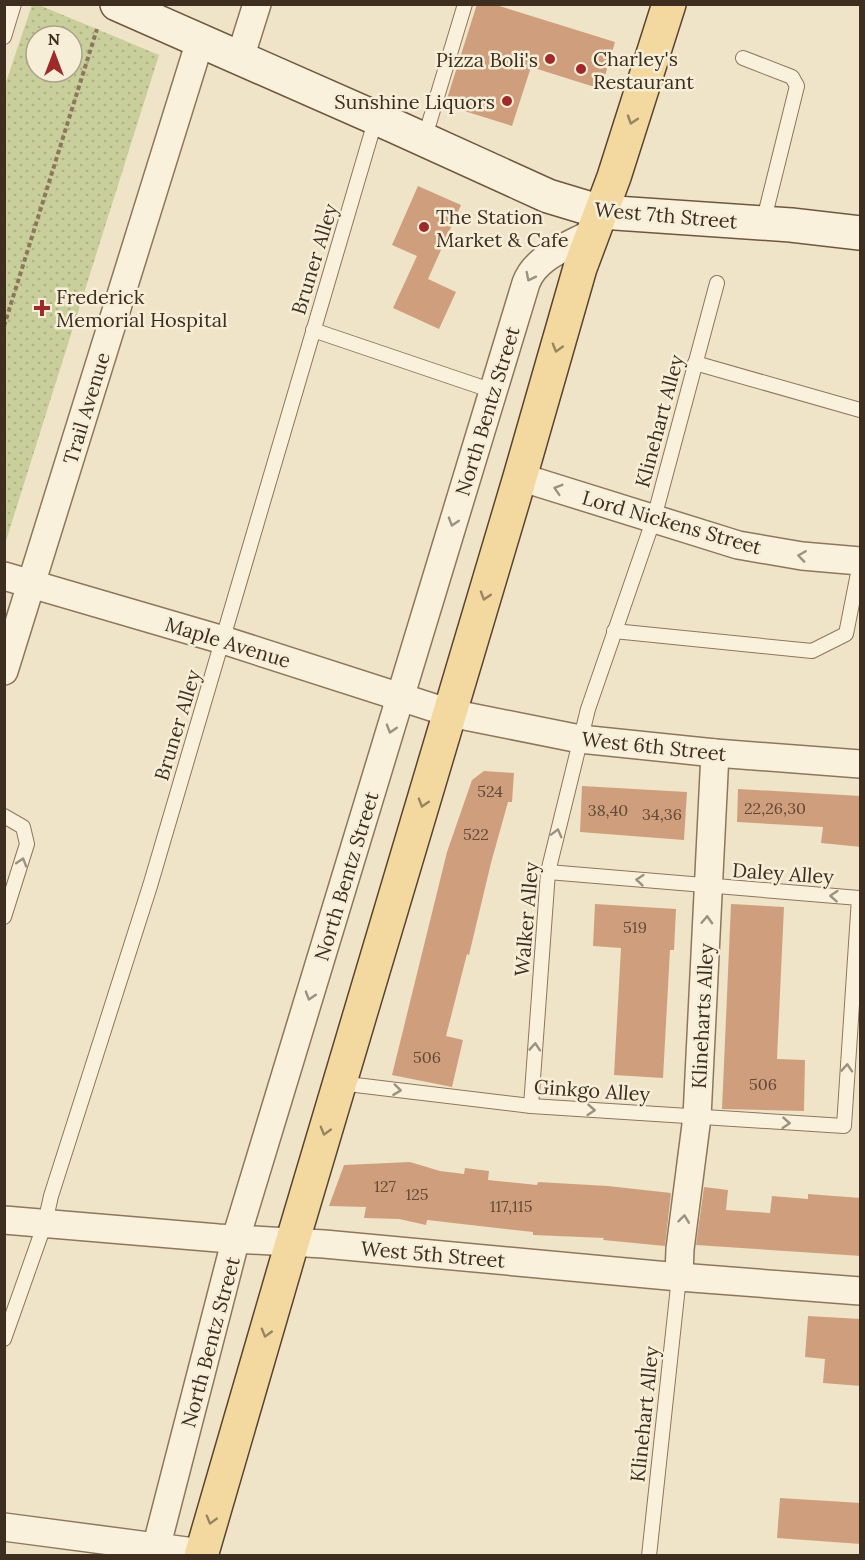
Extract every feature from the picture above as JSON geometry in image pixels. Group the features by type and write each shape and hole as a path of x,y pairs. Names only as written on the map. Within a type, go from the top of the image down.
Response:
{"main road":[{"path":"201,1554 580,268 669,4"},
{"name":"West 7th Street","path":"107,17 200,41 548,196 597,222 763,223 861,233"}],"street":[{"path":"240,58 256,4"},
{"name":"Trail Avenue","path":"4,671 200,41"},
{"name":"North Bentz Street","path":"155,1551 236,1238 530,272 542,260 597,222"},
{"name":"Lord Nickens Street","path":"520,477 738,545 802,556 861,562"},
{"name":"Maple Avenue","path":"4,576 223,640 450,713"},
{"name":"West 6th Street","path":"450,713 580,739 715,753 861,764"},
{"name":"Klineharts Alley","path":"678,1277 697,1117 715,753"},
{"name":"West 5th Street","path":"4,1220 324,1244 678,1277 861,1291"},
{"path":"4,1527 155,1551 201,1554"}],"lane":[{"path":"4,37 14,4"},
{"path":"423,141 465,4"},
{"path":"742,58 792,77 797,86 763,223"},
{"name":"Bruner Alley","path":"4,1340 45,1223 51,1196 150,886 376,118"},
{"name":"Klinehart Alley","path":"580,739 614,631 654,518 717,284"},
{"path":"313,330 493,391"},
{"path":"695,363 861,410"},
{"path":"614,631 812,651 846,634 861,562"},
{"name":"Walker Alley","path":"531,1106 548,872 580,739"},
{"path":"4,816 23,827 27,844 4,917"},
{"name":"Daley Alley","path":"548,872 859,898 857,987 843,1126"},
{"name":"Ginkgo Alley","path":"339,1083 531,1106 843,1126"},
{"name":"Klinehart Alley","path":"649,1556 678,1277"}],"path":[{"path":"4,326 107,17"}],"green space":[{"name":"Frederick Memorial Hospital","path":"32,5 39,5 159,55 5,544 4,88 24,29 24,84 84,84 84,24 26,24"}],"building":[{"path":"477,4 493,4 615,42 601,89 531,67 512,126 445,105"},
{"path":"418,186 461,205 428,279 456,292 439,329 393,308 417,256 392,245"},
{"path":"484,771 514,773 512,802 508,802 446,1036 463,1040 452,1087 392,1075 447,852 472,780"},
{"path":"582,786 687,792 684,840 580,832"},
{"path":"738,789 861,796 861,847 821,843 823,827 737,822"},
{"path":"595,904 676,909 674,950 670,950 663,1078 614,1075 621,948 593,946"},
{"path":"731,904 784,907 777,1059 805,1060 804,1111 722,1109"},
{"path":"410,1162 440,1171 464,1174 465,1168 489,1171 488,1180 537,1185 538,1182 608,1186 671,1193 665,1246 603,1240 604,1238 533,1235 533,1232 427,1220 426,1225 399,1219 364,1218 366,1207 329,1206 344,1165"},
{"path":"704,1187 728,1190 726,1210 770,1213 772,1196 808,1199 808,1194 861,1198 861,1256 696,1245"},
{"path":"808,1316 861,1319 861,1386 823,1383 825,1359 805,1357"},
{"path":"780,1498 861,1503 861,1544 777,1538"}],"place":[{"name":"Pizza Boli's","path":"550,59"},
{"name":"Charley's Restaurant","path":"581,69"},
{"name":"Sunshine Liquors","path":"507,101"},
{"name":"The Station Market & Cafe","path":"424,227"},
{"name":"Frederick Memorial Hospital","path":"42,308"}]}
